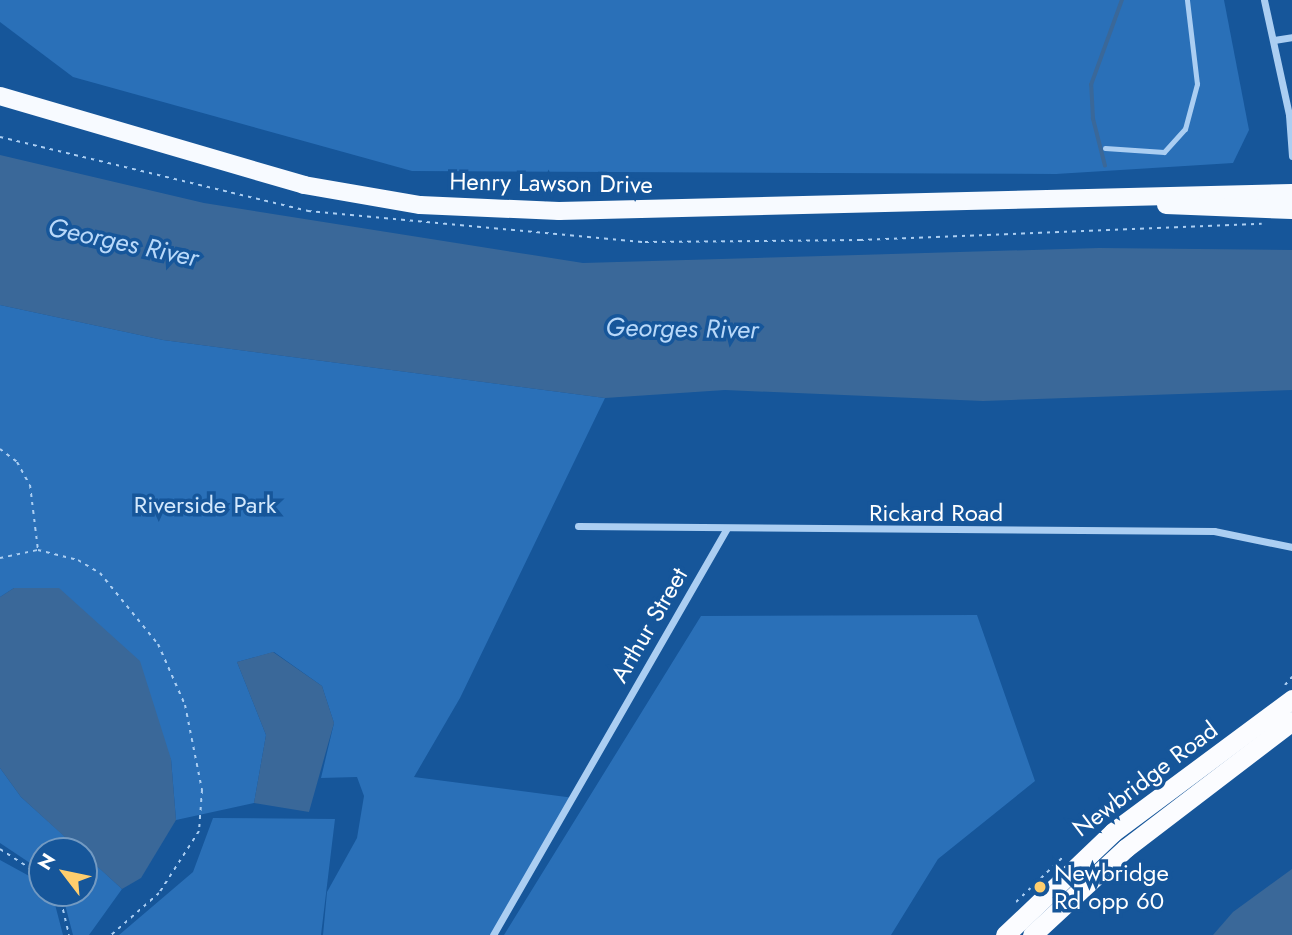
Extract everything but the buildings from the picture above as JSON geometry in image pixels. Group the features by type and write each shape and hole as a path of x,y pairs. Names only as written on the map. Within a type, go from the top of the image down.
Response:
{"highway":[{"name":"Newbridge Road","path":"1005,935 1105,838 1292,699"},
{"name":"Newbridge Road","path":"1032,935 1126,848 1292,721"}],"main road":[{"name":"Henry Lawson Drive","path":"0,96 304,185 420,205 559,211 1116,200 1292,193"},
{"name":"Henry Lawson Drive","path":"1116,200 1292,210"}],"street":[{"path":"1264,0 1274,40 1292,156"},
{"path":"1274,40 1292,37"},
{"name":"Rickard Road","path":"578,526 1214,531 1292,547"},
{"name":"Arthur Street","path":"494,935 726,529"}],"lane":[{"path":"1105,148 1164,152 1185,129 1197,84 1187,0"}],"path":[{"path":"0,449 16,462 35,499 38,550"},
{"path":"0,558 38,550 90,566 140,617 179,685 194,745 203,805 194,845 159,893 111,935"},
{"path":"0,849 28,867"},
{"path":"62,907 69,935"}],"green space":[{"path":"0,0 1224,0 1249,130 1233,163 1056,174 412,171 73,77 0,22"},
{"name":"Riverside Park","path":"0,305 163,340 605,398 460,698 414,777 574,798 493,935 323,935 327,892 357,838 364,796 357,777 321,778 334,723 322,686 274,652 237,662 266,735 254,803 176,820 171,759 14,588 0,597"},
{"path":"977,615 1035,781 938,859 891,935 504,935 701,616"},
{"path":"0,768 21,797 65,837 28,837 28,862 0,843"},
{"path":"213,818 335,819 321,935 119,935 193,872"},
{"path":"0,860 28,875 28,907 56,907 63,935 0,935"},
{"path":"98,867 122,889 89,935 73,935 66,907 98,907"}],"water":[{"name":"Georges River","path":"0,155 204,203 583,263 1099,248 1292,250 1292,390 983,401 725,390 605,398 163,340 0,305"},
{"path":"14,588 59,588 140,661 171,759 176,820 141,878 122,889 98,867 98,837 65,837 21,797 0,768 0,597"},
{"path":"273,652 322,686 334,723 309,812 254,803 266,735 237,662"},
{"path":"1292,869 1292,935 1213,935 1233,912"}],"waterway":[{"path":"1105,166 1093,119 1091,85 1122,0"}],"place":[{"name":"Newbridge Rd opp 60","path":"1040,887"}]}
